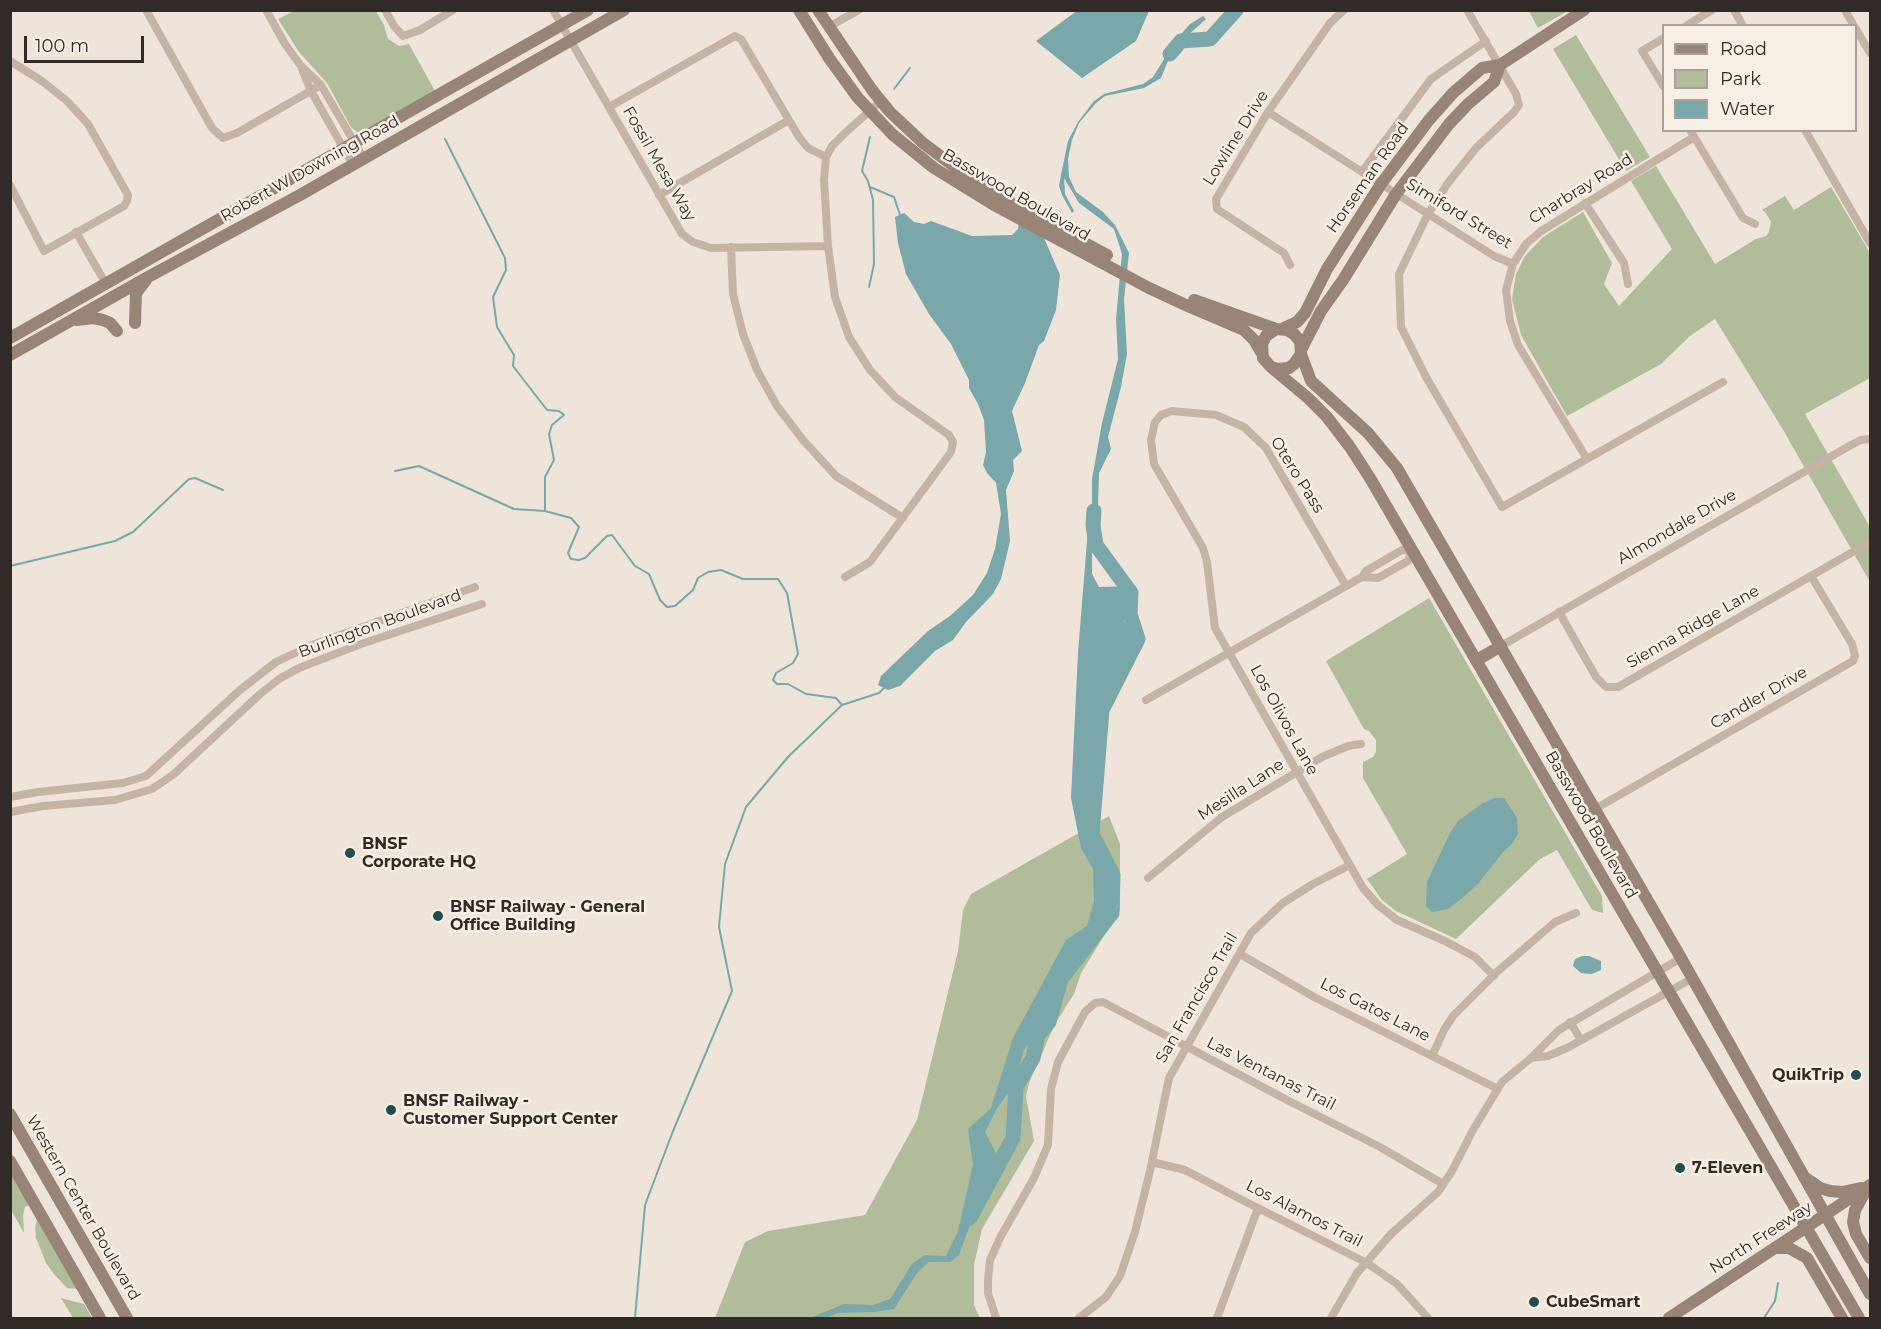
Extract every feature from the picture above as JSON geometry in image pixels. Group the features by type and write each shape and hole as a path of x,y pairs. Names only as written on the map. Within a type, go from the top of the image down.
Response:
{"main road":[{"name":"Robert W Downing Road","path":"10,338 588,10"},
{"name":"Robert W Downing Road","path":"10,355 358,162 624,10"},
{"name":"Basswood Boulevard","path":"799,10 839,73 870,111 901,142 934,168 1150,283 1190,307 1244,330 1261,352"},
{"name":"Basswood Boulevard","path":"818,10 881,101 936,154 997,201"},
{"name":"Horseman Road","path":"1279,329 1297,322 1305,313 1327,269 1381,184 1429,120 1454,93 1482,68 1500,65 1584,10"},
{"name":"Horseman Road","path":"1301,352 1321,311 1396,194 1449,124 1494,82 1500,65"},
{"path":"135,323 136,293 148,277"},
{"name":"Basswood Boulevard","path":"1150,283 1205,305 1279,329"},
{"path":"72,320 93,318 103,320 110,323 117,331"},
{"path":"1279,329 1291,331 1298,337 1301,352 1294,364 1283,369 1267,363 1261,352 1266,336 1279,329"},
{"name":"Basswood Boulevard","path":"1301,352 1311,381 1364,429 1388,456 1693,978 1869,1292"},
{"name":"Basswood Boulevard","path":"1271,366 1313,403 1342,435 1370,478 1859,1318"},
{"path":"1477,660 1501,646"},
{"name":"Western Center Boulevard","path":"12,1122 127,1318"},
{"path":"10,1161 100,1318"},
{"path":"1804,1177 1820,1188 1830,1191 1842,1192 1869,1185"},
{"path":"1869,1185 1855,1210 1853,1222 1856,1234 1870,1258"},
{"name":"North Freeway","path":"1669,1318 1826,1216 1869,1185"},
{"path":"1776,1248 1790,1248 1807,1258 1842,1318"}],"street":[{"path":"146,10 212,128 223,138 237,133 321,85"},
{"path":"266,10 285,44 301,66 321,85 358,162"},
{"path":"385,10 403,36 420,30 453,10"},
{"name":"Fossil Mesa Way","path":"553,10 682,234 693,242 711,248 828,246"},
{"path":"830,26 859,10"},
{"name":"Lowline Drive","path":"1290,266 1284,253 1217,209 1216,199 1268,112 1330,23 1344,10"},
{"path":"1467,10 1518,97 1517,109 1476,148 1448,183 1428,214 1399,274 1401,327 1426,377 1502,507 1723,382"},
{"path":"1689,24 1712,10"},
{"path":"1734,10 1742,24"},
{"path":"1845,10 1853,24"},
{"path":"1857,30 1870,53"},
{"path":"609,107 735,36 741,39 799,137 808,148 826,157"},
{"path":"1662,39 1642,51 1662,84"},
{"path":"1362,172 1431,79 1486,41"},
{"path":"10,61 42,81 67,101 88,124 128,195 128,201 124,206 44,251 10,185"},
{"path":"301,66 311,91 358,162"},
{"path":"845,577 870,562 951,452 953,442 949,435 895,397 870,370 849,337 835,297 828,246 824,180 826,157 832,146 881,101"},
{"name":"Simiford Street","path":"1268,112 1494,256 1513,264"},
{"path":"659,195 789,120"},
{"path":"1805,132 1870,243"},
{"path":"1692,134 1743,218 1755,225"},
{"name":"Charbray Road","path":"1587,459 1518,345 1510,321 1506,291 1513,264 1526,244 1541,231 1692,134"},
{"path":"1585,202 1624,263 1628,284"},
{"path":"76,232 106,284"},
{"path":"731,248 733,294 743,334 757,370 777,406 803,440 836,476 903,518"},
{"name":"Otero Pass","path":"1161,415 1172,411 1216,416 1244,427 1266,448 1346,586"},
{"name":"Los Olivos Lane","path":"1161,415 1155,422 1151,440 1154,464 1203,549 1207,562 1215,628 1363,888 1378,905 1397,920 1445,941 1474,957 1494,976"},
{"name":"Almondale Drive","path":"1501,646 1861,440 1870,439"},
{"name":"Sienna Ridge Lane","path":"1559,612 1596,677 1606,687 1618,687 1870,542"},
{"path":"1146,700 1362,577 1366,571 1402,550 1413,551 1408,561 1378,579 1362,577"},
{"path":"1378,564 1384,575"},
{"name":"Candler Drive","path":"1595,809 1852,661 1856,656 1852,644 1811,576"},
{"name":"Burlington Boulevard","path":"10,797 132,781 147,775 240,690 276,662 312,645 475,587"},
{"name":"Burlington Boulevard","path":"10,812 115,800 152,789 174,774 231,720 279,680 320,659 482,604"},
{"path":"416,608 420,625"},
{"path":"355,630 361,644"},
{"path":"219,710 231,720"},
{"name":"Mesilla Lane","path":"1148,878 1222,817 1322,757 1348,746 1360,744"},
{"path":"132,781 137,794"},
{"path":"23,810 24,794"},
{"name":"San Francisco Trail","path":"1079,1318 1106,1297 1120,1276 1135,1232 1169,1078 1251,933 1283,903 1350,865"},
{"path":"1432,1056 1453,1016 1555,922 1576,913"},
{"name":"Los Gatos Lane","path":"1240,954 1314,997 1498,1089"},
{"path":"1331,1318 1357,1273 1391,1234 1438,1192 1498,1089 1516,1069 1570,1022 1681,958"},
{"path":"1531,1058 1555,1053 1693,978"},
{"name":"Las Ventanas Trail","path":"996,1318 988,1293 990,1260 1034,1178 1047,1144 1051,1089 1058,1062 1085,1012 1095,1003 1103,1002 1186,1048 1380,1147 1443,1184"},
{"path":"1570,1022 1581,1040"},
{"path":"1546,1041 1555,1053"},
{"name":"Los Alamos Trail","path":"1152,1162 1185,1170 1367,1263 1397,1284 1428,1318"},
{"path":"1217,1318 1258,1208"}],"green space":[{"path":"294,11 376,11 384,25 388,39 399,46 409,44 435,91 363,132 357,132 351,127 327,83 299,52 278,19"},
{"path":"1529,11 1568,11 1538,28"},
{"path":"1576,35 1650,157 1626,171 1553,49"},
{"path":"1656,166 1715,264 1756,239 1766,236 1771,222 1762,210 1785,196 1794,210 1831,187 1870,253 1870,378 1805,414 1870,527 1870,582 1782,428 1715,319 1690,336 1661,364 1567,416 1521,335 1512,299 1516,274 1525,256 1543,237 1583,212 1612,263 1604,284 1619,306 1672,249 1631,181"},
{"path":"1429,598 1602,896 1603,913 1592,910 1557,850 1540,859 1456,939 1396,911 1382,900 1367,879 1407,854 1363,778 1363,762 1373,757 1376,752 1376,740 1369,731 1364,729 1326,661"},
{"path":"1109,816 1120,844 1120,910 1081,973 1074,994 1055,1024 1029,1083 1026,1096 1034,1141 982,1229 974,1265 974,1305 980,1318 715,1318 745,1242 768,1231 865,1215 917,1120 958,951 963,910 971,894"},
{"path":"10,1173 29,1205 25,1207 23,1215 24,1233 11,1210"},
{"path":"37,1220 77,1289 67,1288 46,1263 36,1238"},
{"path":"61,1298 84,1304 92,1318 73,1318"}],"water":[{"path":"1078,10 1149,11 1136,41 1082,78 1036,41"},
{"path":"1234,10 1240,11 1226,29 1211,42 1203,43 1213,28"},
{"path":"1203,16 1206,19 1185,38 1167,63 1161,78 1144,88 1105,96 1096,103 1079,123 1068,159 1069,177 1076,192 1103,212 1115,225 1129,253 1124,299 1127,354 1108,437 1111,449 1099,473 1098,507 1092,551 1092,574 1099,587 1136,586 1135,596 1129,605 1124,621 1135,636 1128,646 1124,663 1101,720 1089,787 1089,841 1105,868 1110,911 1103,923 1060,975 1048,1002 1042,1025 1024,1050 1015,1083 996,1110 985,1132 996,1153 959,1255 950,1262 929,1262 917,1273 894,1309 838,1313 825,1318 810,1318 844,1304 873,1305 890,1299 912,1264 925,1255 946,1256 958,1231 973,1165 968,1129 991,1108 1013,1038 1066,940 1087,926 1094,901 1093,869 1081,848 1071,798 1078,653 1092,506 1092,479 1102,423 1118,359 1116,319 1122,254 1114,229 1079,203 1064,178 1065,194 1074,211 1072,213 1059,186 1068,141 1078,122 1094,101 1104,94 1143,84 1153,77 1176,40 1190,24"},
{"path":"1029,191 1044,238 1060,275 1056,310 1012,411 1022,451 1013,460 1014,471 1006,490 1010,541 1001,579 993,594 966,622 953,640 935,651 900,686 888,690 878,685 881,676 928,631 950,616 973,595 987,573 995,549 1001,514 996,483 983,465 986,452 984,420 969,388 969,380 951,344 929,314 906,274 898,243 895,217 904,213 914,222 924,224 931,221 972,236 1012,235 1018,229 1023,192"},
{"path":"1495,798 1504,798 1517,818 1518,834 1477,885 1448,909 1432,912 1426,906 1427,882 1450,833 1458,821 1483,803"},
{"path":"1582,956 1601,961 1601,970 1592,974 1581,973 1573,966 1575,959"}],"waterway":[{"path":"1170,54 1181,41 1210,39 1236,10"},
{"path":"894,89 910,68"},
{"path":"869,287 874,264 873,200 868,181 862,171 870,137"},
{"path":"445,139 505,258 506,270 493,297 497,327 514,355 513,366 547,410 559,411 564,415 552,425 549,434 554,460 545,477 545,511"},
{"path":"870,187 894,197 900,215"},
{"path":"395,471 419,466 514,509 545,511 571,518 579,527 568,553 571,559 585,558 607,536 612,535 635,566 649,574 660,600 667,607 675,606 693,590 698,578 708,572 721,570 743,579 778,579 787,593 798,654 793,663 776,673 773,680 777,684 788,684 806,694 836,698 842,705"},
{"path":"10,566 115,541 133,532 189,479 195,478 223,490"},
{"path":"970,1218 1013,1138 1016,1087 1033,1058 1038,1035 1049,1022 1061,979 1112,913 1113,875 1092,834 1102,710 1138,639 1130,614 1131,593 1096,545 1093,525 1094,511"},
{"path":"635,1318 645,1205 673,1131 732,991 719,927 725,864 746,807 788,757 842,705 879,693 886,686"},
{"path":"1764,1318 1775,1301 1778,1283"}],"place":[{"name":"BNSF Corporate HQ","path":"350,853"},
{"name":"BNSF Railway - General Office Building","path":"438,916"},
{"name":"QuikTrip","path":"1856,1075"},
{"name":"BNSF Railway - Customer Support Center","path":"391,1110"},
{"name":"7-Eleven","path":"1680,1168"},
{"name":"CubeSmart","path":"1534,1302"}]}
